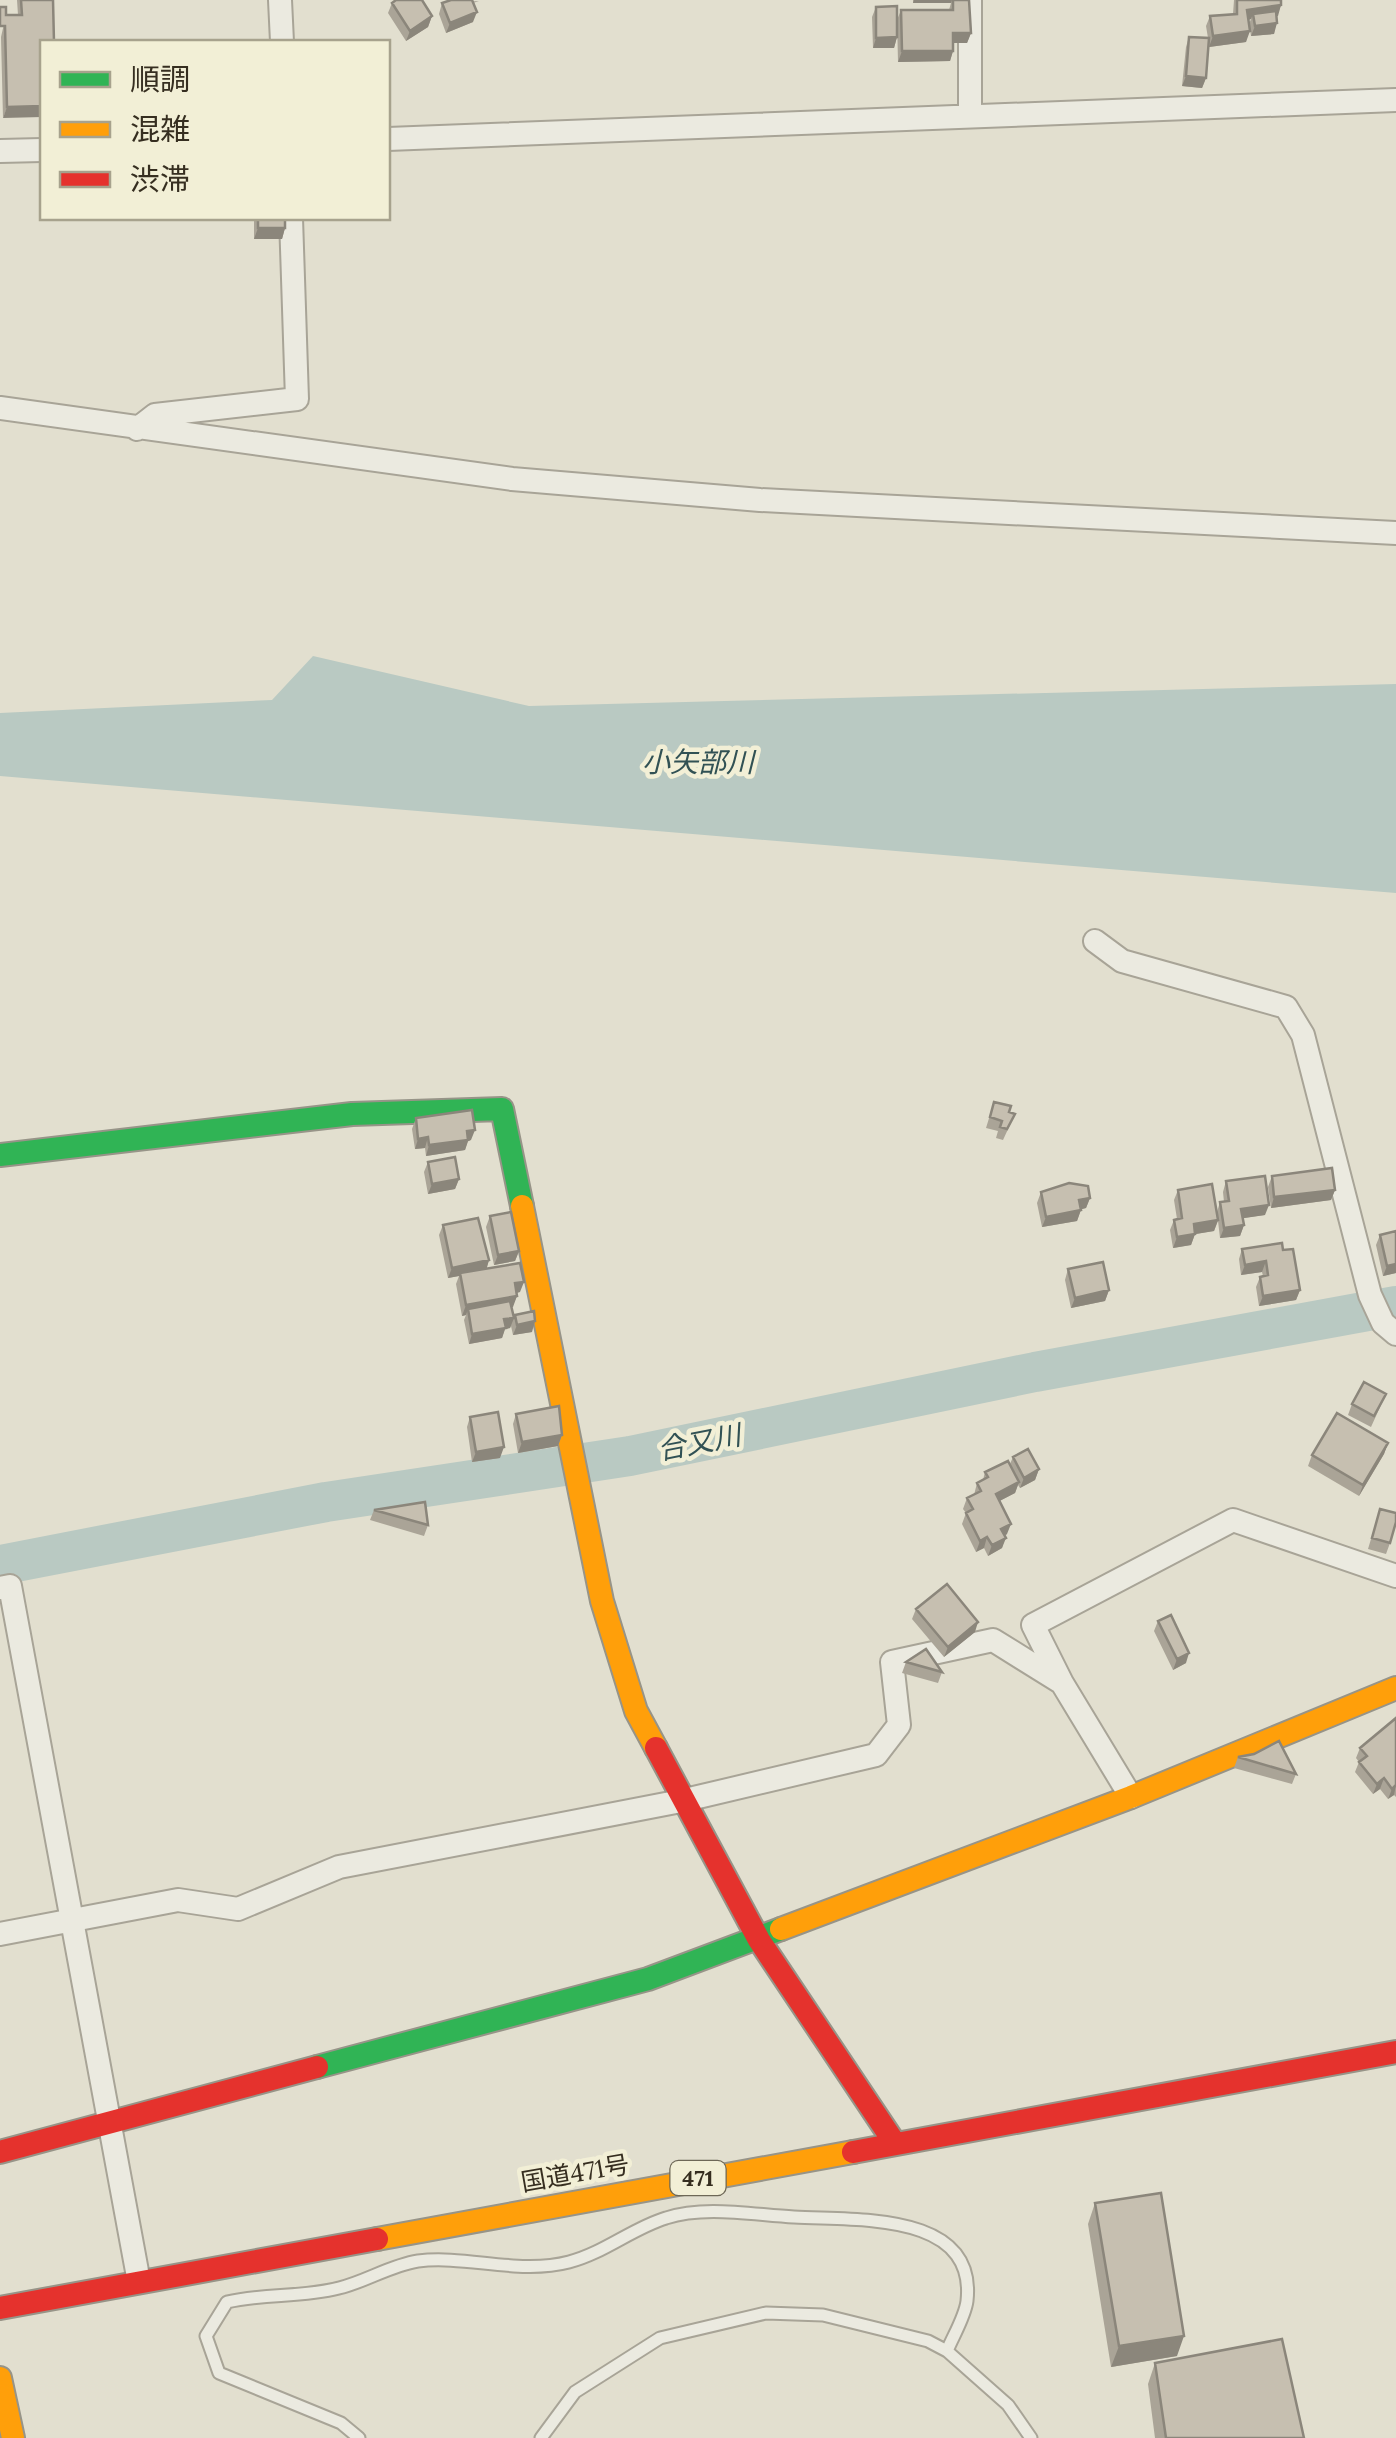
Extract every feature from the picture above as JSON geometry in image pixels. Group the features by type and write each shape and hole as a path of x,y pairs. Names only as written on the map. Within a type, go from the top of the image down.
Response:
{"main road":[{"path":"0,1156 352,1114 502,1109 602,1601 636,1711 681,1802 759,1940 894,2142"},
{"path":"0,2152 648,1979 1131,1797 1396,1688"},
{"name":"国道471号","path":"0,2308 1396,2052"},
{"path":"0,2378 13,2438"}],"street":[{"path":"280,0 282,40"},
{"path":"970,0 970,114"},
{"path":"390,139 1396,100"},
{"path":"0,151 40,150"},
{"path":"136,429 155,415 298,398 291,220"},
{"path":"0,408 512,479 760,500 1396,533"},
{"path":"1094,941 1122,961 1286,1007 1302,1035 1370,1295 1389,1328"},
{"path":"1131,1797 1062,1684 1033,1625 1233,1520 1396,1576"},
{"path":"0,1588 10,1586 139,2282"},
{"path":"0,1934 178,1900 238,1909 339,1867 681,1802 876,1755 899,1725 892,1662 993,1640 1062,1684"}],"lane":[{"path":"359,2438 341,2422 218,2373 206,2336 226,2302 260,2294 292,2297 340,2288 417,2261 512,2266 569,2262 666,2217 708,2212 883,2222 920,2229 947,2242 964,2271 967,2303 947,2351"},
{"path":"541,2438 575,2392 660,2338 766,2314 823,2315 928,2342 947,2351 1008,2405 1031,2438"}],"water":[{"name":"小矢部川","path":"313,656 529,706 1396,684 1396,893 0,776 0,713 272,700"}],"building":[{"path":"21,0 53,0 54,40 40,40 40,106 7,107 5,26 0,26 0,7 6,7 6,15 22,15"},
{"path":"422,0 432,16 410,31 392,3"},
{"path":"472,0 477,12 450,23 442,3"},
{"path":"953,0 969,0 971,33 953,33 953,51 902,51 901,10 953,10"},
{"path":"1237,0 1281,0 1281,5 1247,10 1250,31 1213,36 1210,16 1237,14"},
{"path":"897,6 897,37 876,38 876,7"},
{"path":"1276,11 1277,23 1255,26 1253,14"},
{"path":"1189,37 1209,38 1206,78 1186,76"},
{"path":"258,220 285,220 285,228 258,228"},
{"path":"994,1102 1011,1106 1009,1112 1015,1114 1007,1129 1000,1127 1002,1121 990,1117"},
{"path":"472,1110 475,1130 467,1131 468,1140 429,1145 428,1137 418,1139 416,1118"},
{"path":"455,1157 459,1179 432,1184 428,1162"},
{"path":"1332,1168 1335,1190 1274,1197 1272,1176"},
{"path":"1265,1176 1269,1205 1241,1209 1244,1225 1224,1228 1220,1202 1229,1201 1226,1181"},
{"path":"1069,1183 1088,1186 1090,1198 1079,1200 1081,1210 1046,1217 1041,1192"},
{"path":"1212,1184 1218,1220 1194,1224 1195,1234 1177,1237 1174,1220 1182,1218 1178,1190"},
{"path":"511,1212 519,1251 498,1255 490,1216"},
{"path":"478,1218 489,1260 452,1268 443,1225"},
{"path":"1396,1231 1396,1264 1387,1266 1380,1235"},
{"path":"1282,1243 1283,1250 1293,1249 1300,1290 1263,1296 1260,1277 1268,1275 1266,1261 1245,1265 1242,1249"},
{"path":"1103,1262 1109,1290 1075,1298 1068,1269"},
{"path":"520,1263 524,1282 515,1283 517,1296 466,1305 460,1273"},
{"path":"510,1301 514,1318 504,1319 506,1328 472,1334 468,1309"},
{"path":"534,1311 535,1321 517,1325 515,1315"},
{"path":"1364,1382 1386,1394 1374,1416 1352,1404"},
{"path":"559,1406 562,1435 522,1442 516,1414"},
{"path":"498,1412 504,1447 476,1452 470,1417"},
{"path":"1337,1413 1388,1443 1363,1485 1312,1455"},
{"path":"1028,1449 1039,1469 1024,1478 1013,1457"},
{"path":"1008,1461 1019,1482 996,1494 1011,1524 1001,1529 1006,1538 992,1545 987,1537 980,1541 966,1513 973,1509 967,1498 981,1491 977,1483 988,1477 985,1472"},
{"path":"425,1502 428,1525 374,1510"},
{"path":"1380,1509 1396,1513 1390,1543 1372,1538"},
{"path":"947,1584 978,1622 948,1647 916,1609"},
{"path":"1171,1615 1189,1653 1177,1659 1158,1621"},
{"path":"926,1649 942,1672 906,1662"},
{"path":"1396,1718 1396,1785 1392,1789 1384,1778 1377,1784 1359,1762 1367,1756 1360,1748"},
{"path":"1279,1741 1296,1774 1238,1757 1254,1754"},
{"path":"1161,2193 1184,2336 1119,2346 1095,2203"},
{"path":"1282,2339 1304,2438 1166,2438 1155,2363"}],"waterway":[{"name":"合又川","path":"0,1565 326,1502 630,1456 1035,1372 1396,1306"}],"traffic: fast":[{"path":"0,1155 352,1114 502,1109 522,1206"},
{"path":"317,2067 648,1979 781,1929"}],"traffic: slow":[{"path":"522,1206 602,1601 636,1711 656,1748"},
{"path":"781,1929 1131,1797 1396,1688"},
{"path":"377,2239 853,2152"},
{"path":"0,2378 13,2438"}],"traffic: jam":[{"path":"656,1748 759,1940 894,2142"},
{"path":"853,2152 1396,2052"},
{"path":"0,2152 317,2067"},
{"path":"0,2308 377,2239"}]}
